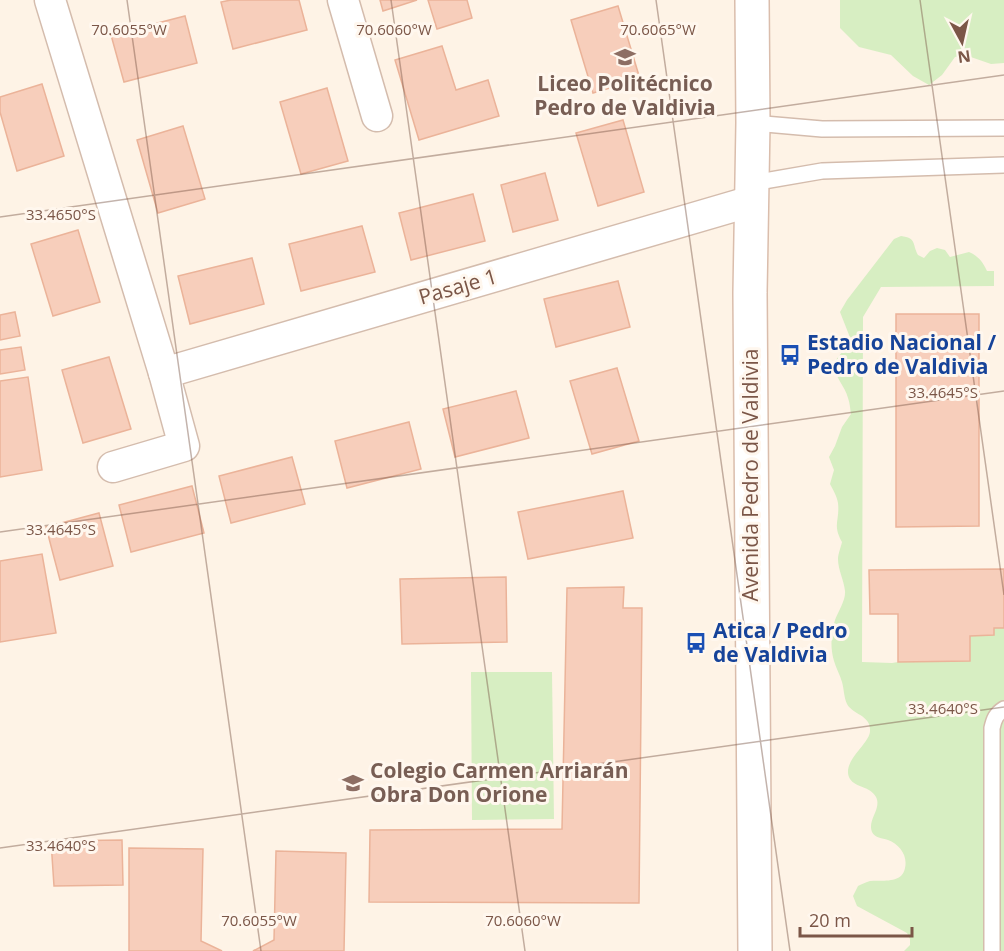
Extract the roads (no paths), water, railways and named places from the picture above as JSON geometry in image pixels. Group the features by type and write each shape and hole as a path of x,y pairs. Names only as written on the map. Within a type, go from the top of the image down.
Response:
{"main road":[{"name":"Avenida Pedro de Valdivia","path":"752,0 753,123 750,293 755,951"}],"street":[{"path":"50,0 164,373 184,446 113,467"},
{"path":"343,0 377,116"},
{"name":"Pasaje 1","path":"164,373 752,192"}],"lane":[{"path":"753,123 822,129 1004,128"},
{"path":"752,192 822,171 1004,165"},
{"path":"992,951 992,728 994,719 1004,709"}],"place":[{"name":"Liceo Politécnico Pedro de Valdivia","path":"625,57"},
{"name":"Estadio Nacional / Pedro de Valdivia","path":"790,355"},
{"name":"Atica / Pedro de Valdivia","path":"696,643"},
{"name":"Colegio Carmen Arriarán Obra Don Orione","path":"353,783"}]}
